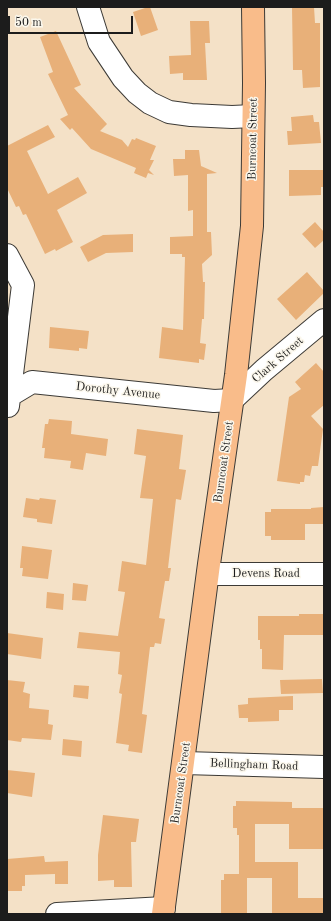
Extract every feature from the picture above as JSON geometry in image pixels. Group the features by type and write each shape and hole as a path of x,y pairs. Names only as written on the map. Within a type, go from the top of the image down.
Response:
{"main road":[{"name":"Burncoat Street","path":"163,911 232,400 252,226 254,83 253,7"}],"street":[{"path":"88,7 100,42 123,78 136,93 150,103 169,112 191,115 232,117 253,116"},
{"path":"7,255 23,285 8,401"},
{"name":"Clark Street","path":"232,400 264,370 324,320"},
{"name":"Dorothy Avenue","path":"8,401 32,382 214,401 232,400"},
{"name":"Devens Road","path":"208,574 324,574"},
{"name":"Bellingham Road","path":"184,763 324,766"},
{"path":"57,914 163,911"}],"building":[{"path":"150,7 158,30 141,36 133,12"},
{"path":"292,7 314,7 315,23 320,23 320,87 303,88 302,70 293,70"},
{"path":"190,21 209,21 210,43 205,43 207,80 183,80 183,73 170,74 169,56 191,55"},
{"path":"56,31 81,85 74,88 107,124 100,131 122,140 128,147 132,139 135,140 136,138 156,146 150,160 154,160 149,170 154,175 148,173 146,178 134,173 136,168 91,149 72,128 70,130 60,119 68,115 48,74 53,72 40,37"},
{"path":"313,115 314,122 319,122 321,143 288,145 287,131 292,131 291,117"},
{"path":"48,125 55,137 27,151 48,194 78,177 87,193 57,210 73,242 56,251 55,249 45,254 26,214 23,215 19,206 16,207 7,188 7,146"},
{"path":"185,150 199,150 201,166 217,173 207,174 207,232 211,232 212,255 202,264 203,282 205,282 204,319 202,319 200,343 206,344 204,360 199,359 199,363 159,358 162,327 183,330 185,257 182,257 182,254 170,254 170,237 193,236 193,210 188,211 188,175 174,176 173,159 185,159"},
{"path":"289,170 324,170 324,187 321,187 321,195 289,196"},
{"path":"315,222 324,232 324,240 315,248 302,234"},
{"path":"133,234 133,252 106,253 88,262 80,247 103,235"},
{"path":"307,272 324,291 324,293 296,320 277,299"},
{"path":"50,327 89,331 87,349 79,348 79,351 49,348"},
{"path":"316,363 324,372 324,405 311,416 323,429 318,466 312,466 310,476 305,475 304,482 300,482 300,484 277,481 289,397 301,389 295,382"},
{"path":"49,419 72,421 71,434 108,439 106,456 86,453 83,470 70,468 71,461 44,458 45,448 42,448 45,424 48,424"},
{"path":"137,429 183,435 179,469 186,470 181,500 176,499 168,568 171,568 169,581 165,581 159,618 165,619 161,644 155,643 154,647 150,647 142,714 147,715 142,753 128,751 129,745 116,743 122,694 119,693 122,675 118,674 120,652 77,648 79,632 118,636 125,592 118,591 122,561 146,565 153,499 140,498 146,456 134,454"},
{"path":"26,498 56,500 52,524 37,522 37,519 23,517"},
{"path":"324,507 324,524 305,524 305,540 271,540 271,536 265,536 265,512 271,512 271,509 311,509"},
{"path":"22,546 52,550 48,579 22,576 23,568 20,568"},
{"path":"73,583 88,585 86,601 72,600"},
{"path":"47,592 64,594 63,610 46,608"},
{"path":"299,614 324,614 324,635 284,635 283,670 262,669 262,649 260,649 260,640 258,640 258,616 299,616"},
{"path":"7,633 43,638 41,659 7,654"},
{"path":"322,679 323,693 281,694 280,680"},
{"path":"7,680 25,682 23,692 30,694 29,708 49,710 48,724 53,725 51,740 22,738 21,742 7,740"},
{"path":"74,685 89,686 88,699 73,697"},
{"path":"293,696 293,710 279,710 279,721 248,722 248,718 239,718 238,705 248,704 248,698"},
{"path":"63,739 82,741 81,757 62,755"},
{"path":"7,770 35,773 32,797 7,793"},
{"path":"236,801 292,802 292,808 324,808 324,849 289,849 289,824 255,824 255,862 298,862 298,898 324,898 324,914 272,914 272,878 247,878 247,914 221,914 221,880 224,880 224,874 239,874 239,835 237,835 237,828 233,828 233,806 236,806"},
{"path":"103,815 139,819 136,842 131,842 132,887 114,887 114,880 98,881 98,855"},
{"path":"44,856 45,862 68,861 68,884 55,884 55,874 25,875 25,886 22,886 22,891 7,891 7,859"}]}
